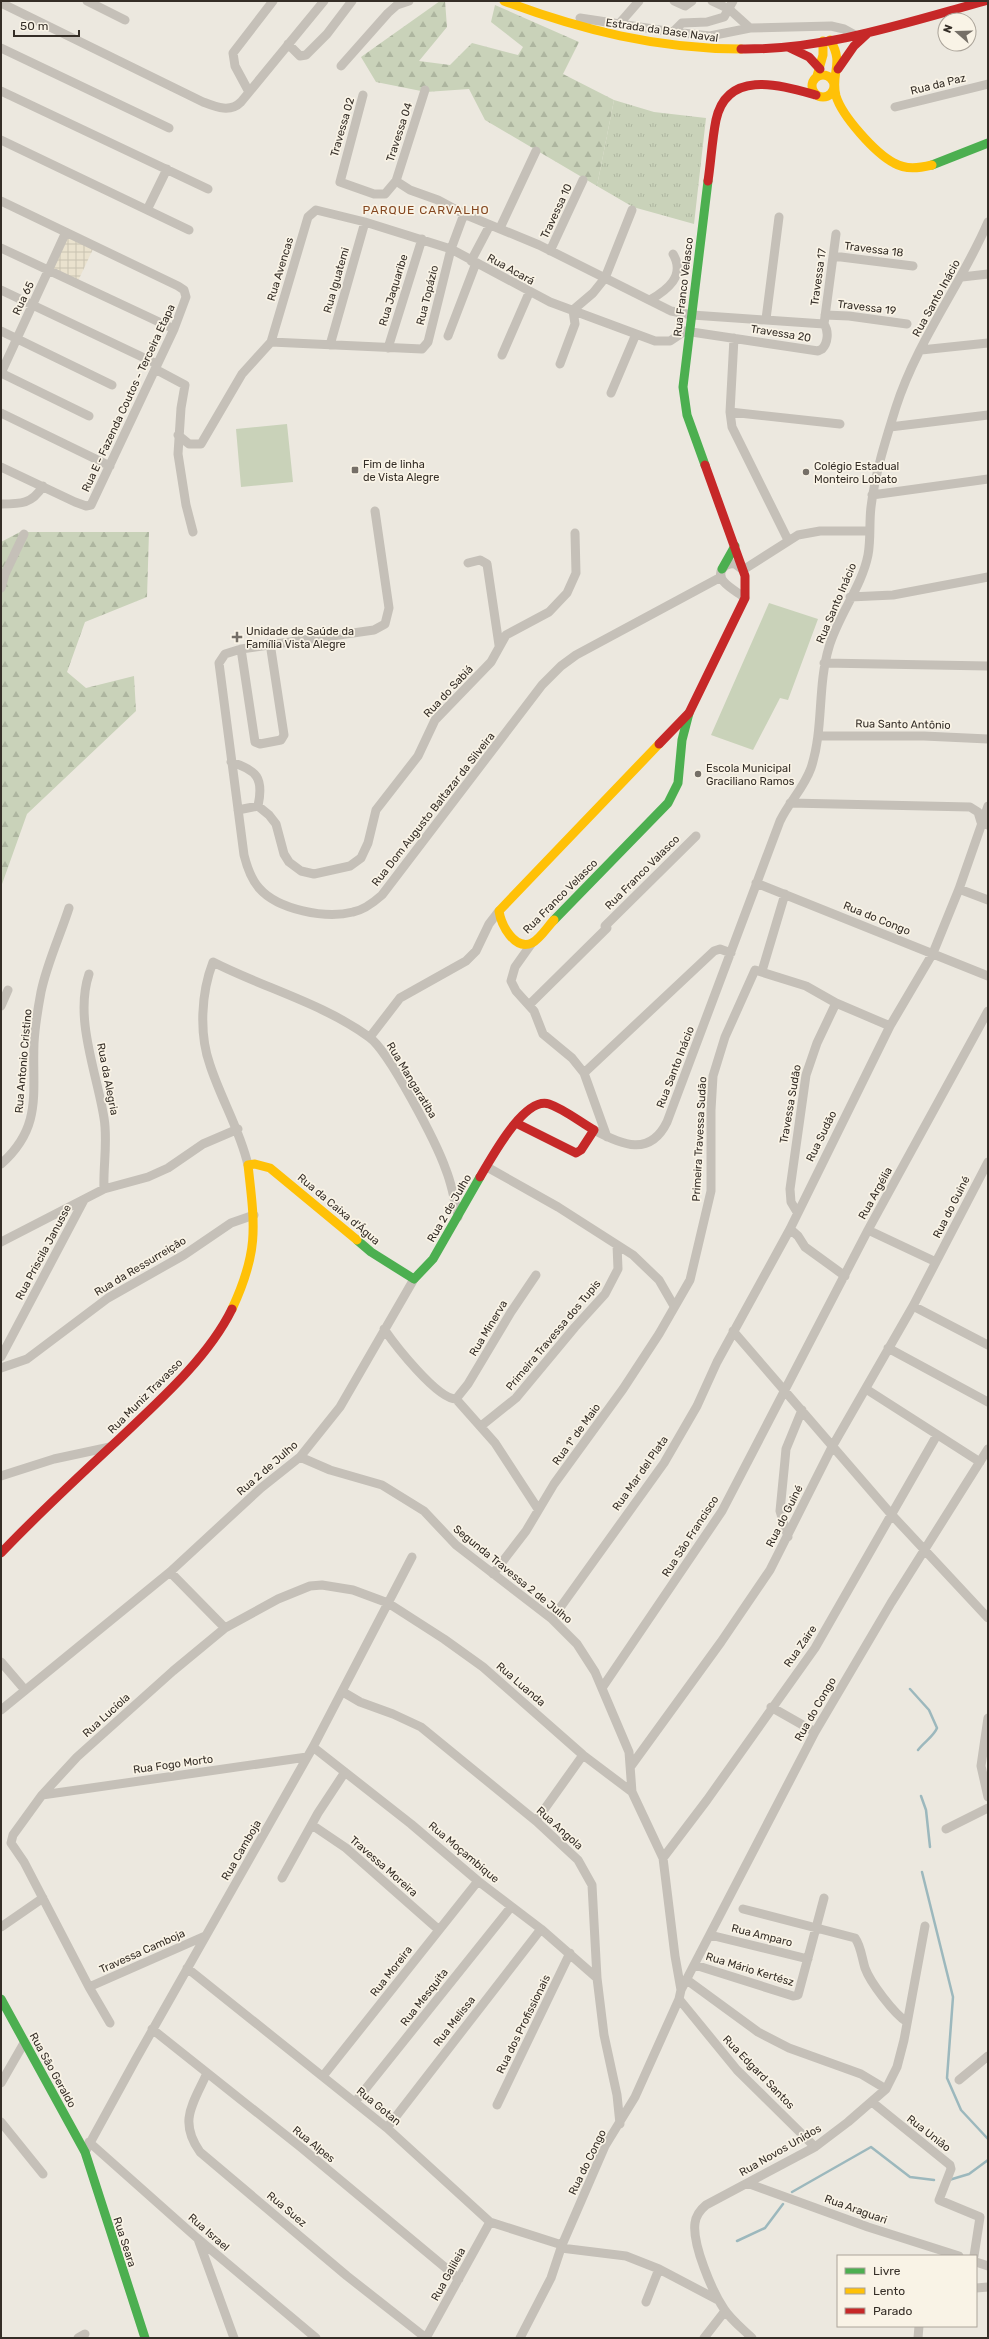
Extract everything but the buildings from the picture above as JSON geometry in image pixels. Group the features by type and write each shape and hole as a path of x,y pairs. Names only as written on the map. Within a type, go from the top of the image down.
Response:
{"street":[{"path":"87,1 125,20"},
{"path":"249,92 235,66 233,53 273,1"},
{"path":"1,3 214,106 227,108 238,105 324,1"},
{"path":"288,44 300,56 306,55 352,1"},
{"path":"341,66 396,3 409,1"},
{"name":"Estrada da Base Naval","path":"504,1 600,33 683,47 725,50 788,48 855,36 985,1"},
{"path":"619,24 639,1"},
{"path":"673,32 682,23 688,3 674,1"},
{"path":"712,1 731,5 750,28"},
{"path":"682,23 714,21 724,18 731,5"},
{"path":"546,16 580,18 710,36 750,28 831,26 844,29 855,36"},
{"path":"838,69 854,46 868,33"},
{"path":"827,40 838,53 838,69 835,84 830,96 818,96 813,90 827,40"},
{"path":"1,48 169,128"},
{"path":"788,48 808,57 820,69"},
{"path":"796,90 825,75 831,78 835,84 836,94 842,108 877,151 888,160 906,168 919,168 936,165 988,143"},
{"name":"Rua da Paz","path":"895,107 988,84"},
{"name":"Rua Franco Velasco","path":"689,712 499,911 502,926 521,944 532,943 668,803 674,794 678,783 682,740 689,712 745,598 746,586 743,570 685,406 683,388 716,119 720,109 732,92 742,87 754,85 796,90 818,96 842,108"},
{"name":"Travessa 04","path":"396,182 425,90"},
{"path":"1,91 208,189"},
{"name":"Travessa 02","path":"363,95 340,182 354,188 385,194 396,182"},
{"path":"1,140 189,230"},
{"path":"500,228 536,151"},
{"path":"147,210 167,169"},
{"name":"Travessa 10","path":"550,251 583,180"},
{"path":"396,182 410,190 438,200 464,214 500,228 550,251 671,311 692,315"},
{"name":"Rua E - Fazenda Coutos - Terceira Etapa","path":"1,201 184,290 186,293 186,301 174,329 91,505 84,505 43,486"},
{"name":"Rua Acará","path":"319,210 365,222 451,249 529,293 636,334 661,342 670,341 682,332 689,332"},
{"name":"Rua Avencas","path":"271,342 308,217 314,211 319,210"},
{"path":"560,364 575,324 573,310 593,293 605,278 632,210"},
{"name":"Rua Topázio","path":"388,348 417,350 426,346 451,249 464,214"},
{"path":"766,320 779,217"},
{"name":"Rua Iguatemi","path":"330,345 365,222"},
{"name":"Rua Santo Inácio","path":"534,1105 549,1104 607,1137 640,1145 653,1142 663,1131 780,821 790,803 799,793 808,776 818,736 821,681 824,663 838,622 866,563 872,495 890,427 903,387 920,350 962,277 988,222"},
{"path":"448,336 474,262 490,225"},
{"name":"Rua 65","path":"1,373 66,232"},
{"name":"Travessa 17","path":"824,320 836,234"},
{"name":"Rua Jaquaribe","path":"388,348 422,239"},
{"path":"1,248 174,329"},
{"path":"650,300 671,287 676,278 678,268 673,254"},
{"name":"Travessa 18","path":"833,256 913,266"},
{"path":"962,277 988,274"},
{"path":"1,290 156,367 185,385 178,435 178,461 193,532"},
{"path":"502,355 529,293"},
{"name":"Travessa 19","path":"692,315 766,320 824,320 856,316 907,324"},
{"name":"Travessa 20","path":"734,338 818,350 822,349 826,344 827,329 824,320"},
{"path":"1,331 112,385"},
{"path":"689,332 734,338 730,412 732,427 788,540"},
{"path":"611,393 636,334"},
{"path":"178,435 189,444 201,444 242,374 271,342 388,348"},
{"path":"920,350 988,342"},
{"path":"1,373 89,416"},
{"path":"730,412 840,424"},
{"path":"1,413 110,466"},
{"path":"890,427 988,415"},
{"path":"1,467 43,486 36,496 25,504 1,504"},
{"path":"872,495 988,479"},
{"path":"270,644 284,735 281,740 260,744 255,742 241,649 270,644 374,630 385,624 389,608 375,511"},
{"path":"731,586 741,581 743,570 788,540 808,532 870,531"},
{"name":"Rua do Sabiá","path":"258,806 269,815 276,824 284,854 294,867 314,874 355,863 365,852 376,810 383,798 418,756 435,720 491,662 499,645 511,632 549,612 567,593 576,573 575,533"},
{"path":"1,588 5,574 24,534"},
{"path":"735,546 721,573 725,584 731,586 745,598"},
{"path":"468,562 480,560 487,564 499,645"},
{"path":"721,573 731,563 738,565 743,570"},
{"name":"Rua Dom Augusto Baltazar da Silveira","path":"241,649 230,652 222,658 218,668 248,870 254,882 266,894 285,905 323,915 348,913 370,905 382,895 542,685 561,666 584,650 721,573"},
{"path":"850,597 893,595 988,577"},
{"path":"824,663 988,666"},
{"name":"Rua Santo Antônio","path":"818,736 924,736 988,739"},
{"path":"231,762 250,769 259,779 261,790 258,806 238,810"},
{"path":"790,803 970,807 978,812 985,824"},
{"name":"Rua Sudão","path":"733,1331 790,1229 797,1212 890,1026 933,953 985,824 988,806"},
{"name":"Rua Franco Valasco","path":"529,1005 696,836"},
{"name":"Rua do Congo","path":"756,883 988,976"},
{"path":"959,889 988,900"},
{"name":"Primeira Travessa Sudão","path":"674,1306 690,1280 710,1198 713,1076 725,1037 758,973 785,894"},
{"name":"Rua Antonio Cristino","path":"1,1164 18,1147 30,1121 35,1086 34,1038 41,990 69,908"},
{"path":"370,1037 400,998 466,961 476,951 489,924 499,911"},
{"path":"532,943 515,967 511,981 516,991 529,1005 543,1034 572,1058 584,1073 607,1137"},
{"path":"584,1073 714,951 720,949 731,953"},
{"name":"Rua Muniz Travasso","path":"1,1553 60,1493 178,1383 215,1336 230,1309 249,1267 253,1249 254,1215 248,1165 238,1129 209,1064 204,1031 206,993 213,962 230,969"},
{"name":"Rua Mangaratiba","path":"230,969 320,1009 370,1037 393,1068 440,1153 451,1184 458,1217"},
{"path":"758,973 806,986 836,1003 890,1026"},
{"name":"Rua da Alegria","path":"90,974 84,999 92,1069 104,1118 104,1189"},
{"path":"1,1006 8,990"},
{"name":"Travessa Sudão","path":"797,1212 791,1202 790,1189 803,1091 810,1060 836,1003"},
{"name":"Rua Argélia","path":"784,1388 845,1276 868,1230 988,1011"},
{"name":"Rua 2 de Julho","path":"1,1710 170,1572 261,1488 300,1457 340,1407 414,1279 433,1259 487,1167 516,1123 534,1105"},
{"path":"516,1123 576,1153 581,1150 594,1130"},
{"path":"1,1242 104,1189 162,1171 181,1161 203,1144 238,1129"},
{"name":"Rua do Guiné","path":"631,1766 721,1642 770,1570 788,1537 832,1447 913,1306 988,1162"},
{"name":"Rua da Caixa d'Água","path":"248,1165 255,1164 270,1168 371,1252 414,1279"},
{"path":"487,1167 558,1207 638,1259 659,1280 674,1306"},
{"name":"Rua Priscila Janusse","path":"1,1357 84,1200"},
{"name":"Rua da Ressurreição","path":"1,1368 27,1359 108,1298 184,1255 231,1223 254,1215"},
{"path":"790,1229 798,1236 805,1246 845,1276"},
{"path":"868,1230 936,1262"},
{"name":"Primeira Travessa dos Tupis","path":"481,1426 516,1398 575,1327 605,1294 618,1269 617,1245"},
{"name":"Rua Minerva","path":"459,1397 511,1312 536,1275"},
{"name":"Rua 1º de Maio","path":"493,1574 526,1531 538,1508 623,1389 659,1334 674,1306"},
{"path":"913,1306 988,1344"},
{"path":"384,1329 408,1360 432,1385 450,1398 459,1397 501,1452 538,1508"},
{"path":"733,1331 784,1388 832,1447 891,1514 988,1618"},
{"name":"Rua Mar del Plata","path":"552,1619 664,1463 697,1406 733,1331"},
{"path":"888,1348 988,1402"},
{"name":"Rua São Francisco","path":"602,1688 722,1511 784,1388"},
{"path":"866,1389 980,1462"},
{"path":"788,1537 780,1511 784,1460 786,1449 802,1410"},
{"name":"Rua Zaire","path":"662,1858 707,1800 771,1707 815,1648 833,1619 937,1435"},
{"path":"1,1476 54,1459 110,1447"},
{"name":"Rua do Congo","path":"520,2338 551,2278 562,2247 606,2146 620,2124 644,2078 687,1980 816,1732 924,1550 988,1449"},
{"name":"Segunda Travessa 2 de Julho","path":"300,1457 396,1492 424,1511 446,1535 493,1574 552,1619 577,1644 595,1672 629,1752 632,1792 662,1858 680,1995"},
{"name":"Rua Camboja","path":"85,2152 89,2142 152,2029 313,1747 343,1692 412,1556"},
{"path":"170,1572 225,1628"},
{"name":"Rua Lucíola","path":"110,2023 89,1987 24,1862 14,1849 11,1840 23,1818 42,1794 89,1746 173,1671 225,1628 278,1599 310,1586 337,1586 388,1603"},
{"name":"Rua Luanda","path":"388,1603 483,1667 583,1755 632,1792"},
{"path":"1,1662 25,1690"},
{"name":"Rua Angola","path":"343,1692 360,1702 421,1727 459,1756 514,1805 536,1821 578,1860 592,1885 597,1978 604,2034 618,2101 620,2124"},
{"path":"771,1707 816,1732"},
{"path":"988,1718 981,1766 988,1797"},
{"name":"Rua Moçambique","path":"313,1747 411,1824 478,1881 541,1929 597,1978"},
{"path":"536,1821 583,1755"},
{"name":"Rua Fogo Morto","path":"42,1794 307,1757"},
{"path":"282,1878 312,1825 345,1772"},
{"path":"946,1829 988,1808"},
{"name":"Travessa Moreira","path":"312,1825 346,1848 439,1930"},
{"name":"Rua Moreira","path":"323,2076 478,1881"},
{"path":"1,1927 43,1898"},
{"path":"808,1959 824,1898"},
{"name":"Rua Mesquita","path":"355,2102 511,1907"},
{"path":"742,1909 857,1939 865,1969 871,1980 891,2009 907,2022"},
{"name":"Rua Novos Unidos","path":"752,2338 725,2311 718,2300 699,2251 695,2224 696,2218 706,2205 815,2147 872,2102 886,2089 897,2067 925,1926"},
{"name":"Rua Melissa","path":"387,2128 541,1929"},
{"name":"Rua Amparo","path":"710,1935 808,1959"},
{"name":"Travessa Camboja","path":"89,1987 205,1936"},
{"name":"Rua dos Profissionais","path":"497,2105 570,1954"},
{"name":"Rua Mário Kertész","path":"695,1965 793,1996 798,1995 808,1959"},
{"name":"Rua Gotan","path":"187,1968 387,2128 490,2222 562,2247 626,2256 659,2269 718,2300"},
{"path":"687,1980 758,2032 789,2048 861,2074 886,2089"},
{"name":"Rua Edgard Santos","path":"680,1995 737,2070 815,2147"},
{"name":"Rua São Geraldo","path":"1,1999 85,2152"},
{"name":"Rua Alpes","path":"152,2029 459,2279"},
{"path":"1,2083 24,2043"},
{"path":"959,2080 988,2056"},
{"name":"Rua Suez","path":"207,2073 187,2123 190,2139 200,2152 348,2276 426,2338"},
{"name":"Rua Uniâo","path":"872,2102 951,2167 939,2200 980,2217 974,2255"},
{"path":"1,2122 43,2174"},
{"name":"Rua Israel","path":"89,2142 197,2238 312,2336"},
{"name":"Rua Seara","path":"85,2152 145,2338"},
{"name":"Rua Araguari","path":"746,2183 868,2227 956,2255"},
{"name":"Rua Galileia","path":"426,2338 490,2222"},
{"path":"197,2238 234,2338"},
{"path":"977,2262 988,2266"},
{"path":"646,2302 659,2269"},
{"path":"977,2288 988,2286"},
{"path":"704,2338 725,2311"},
{"path":"918,2338 919,2327"}],"green space":[{"path":"440,1 445,1 447,27 419,61 450,65 472,43 518,55 523,47 491,22 495,5 579,42 563,74 614,100 597,186 485,120 469,89 426,92 376,82 361,57"},
{"path":"614,100 654,112 706,118 694,224 633,207 597,186"},
{"path":"287,424 293,482 241,487 236,429"},
{"path":"20,532 149,532 147,597 85,622 67,672 86,688 134,676 136,711 27,814 1,887 1,542"},
{"path":"769,603 818,619 788,700 780,698 753,750 711,735"}],"shaded area":[{"path":"66,235 94,247 78,281 51,268"}],"waterway":[{"path":"910,1689 929,1710 937,1728 934,1734 918,1750"},
{"path":"921,1796 926,1810 930,1847"},
{"path":"922,1872 953,1997 947,2078 961,2110 988,2139"},
{"path":"792,2192 871,2147 910,2177 934,2180"},
{"path":"949,2180 969,2174 988,2160"},
{"path":"737,2241 765,2228 783,2204"}],"traffic: fast":[{"path":"932,165 988,143"},
{"path":"705,465 687,415 683,387 708,181"},
{"path":"722,569 735,546"},
{"path":"554,920 668,803 678,783 682,740 689,713"},
{"path":"357,1240 371,1252 414,1279 433,1259 480,1177"},
{"path":"1,1999 85,2152 145,2338"}],"traffic: slow":[{"path":"504,1 562,21 620,36 680,46 741,49"},
{"path":"830,40 834,48 837,62 835,81 836,96 845,114 860,133 878,151 894,163 908,168 932,165"},
{"path":"817,76 823,55 823,41"},
{"path":"823,75 831,78 834,86 831,94 823,97 815,94 812,86 815,78 823,75"},
{"path":"554,920 538,939 532,943 525,944 514,940 510,935 502,923 499,911 659,744"},
{"path":"232,1309 247,1271 253,1238 248,1165 255,1164 270,1168 357,1240"}],"traffic: jam":[{"path":"741,49 772,48 834,40 895,26 985,1"},
{"path":"838,69 854,46 868,33"},
{"path":"788,47 809,57 820,69"},
{"path":"708,181 716,120 722,104 731,93 743,87 771,85 816,95"},
{"path":"659,744 689,713 745,598 745,576 705,465"},
{"path":"480,1177 509,1131 519,1119 539,1104 549,1104 555,1106 594,1130 581,1150 576,1153 516,1123"},
{"path":"1,1553 44,1509 166,1395 210,1345 232,1309"}],"place":[{"name":"Fim de linha de Vista Alegre","path":"355,470"},
{"name":"Colégio Estadual Monteiro Lobato","path":"806,472"},
{"name":"Unidade de Saúde da Família Vista Alegre","path":"237,637"},
{"name":"Escola Municipal Graciliano Ramos","path":"698,774"}],"district":[{"name":"PARQUE CARVALHO","path":"426,210"}]}
